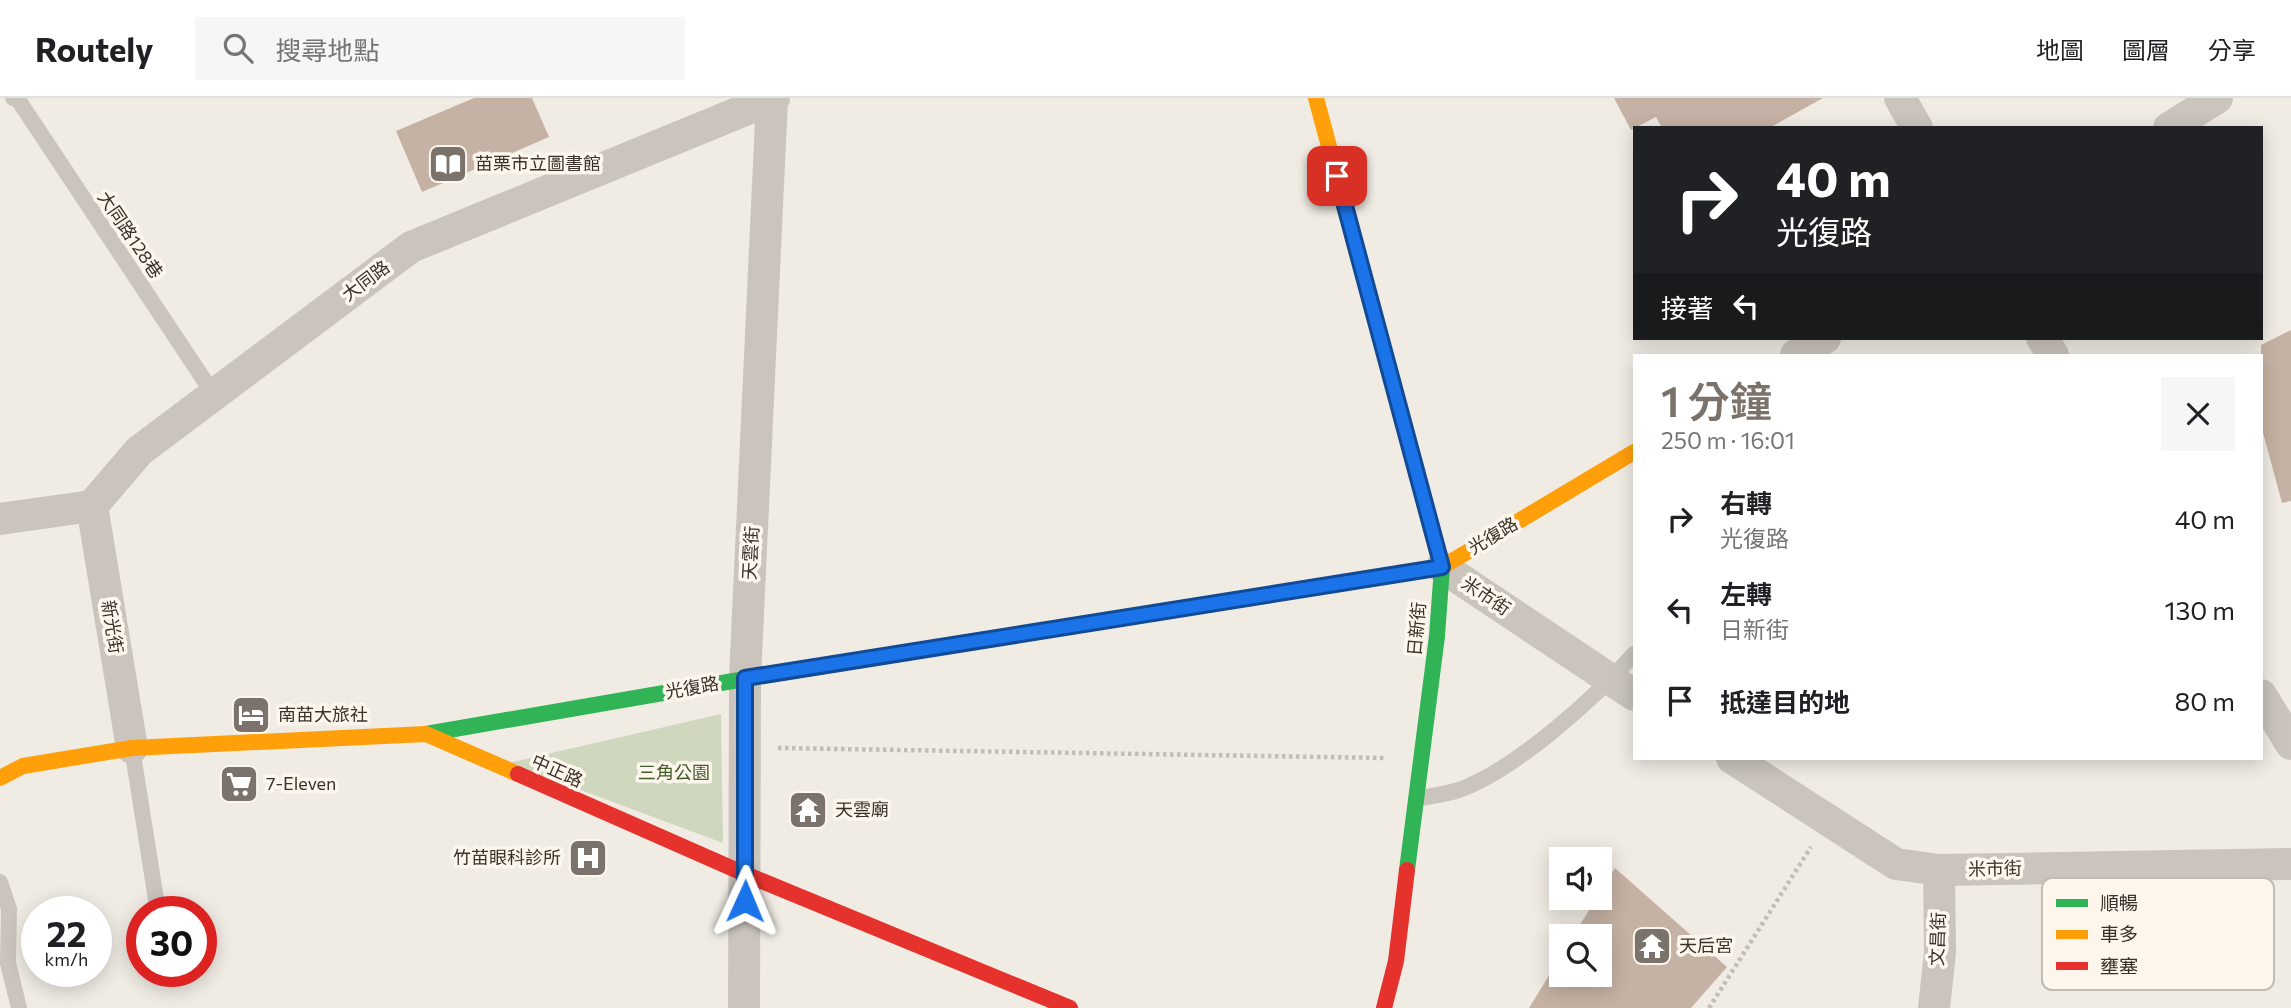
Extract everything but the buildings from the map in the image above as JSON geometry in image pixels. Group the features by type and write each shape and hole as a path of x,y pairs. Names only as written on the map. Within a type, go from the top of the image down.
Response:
{"street":[{"name":"大同路","path":"92,506 139,451 411,247 773,98"},
{"name":"天雲街","path":"744,1008 745,678 773,98"},
{"name":"日新街","path":"1316,98 1442,567 1422,759 1396,961 1384,1008"},
{"path":"1900,98 1916,126"},
{"path":"2172,126 2217,98"},
{"path":"1798,354 1822,340"},
{"name":"光復路","path":"426,734 745,678 1442,567 1633,453"},
{"path":"0,519 92,506"},
{"name":"新光街","path":"92,506 132,748"},
{"name":"米市街","path":"1442,567 1623,688"},
{"path":"2263,698 2291,744"},
{"name":"中正路","path":"0,778 23,766 132,748 426,734 745,874 1070,1008"},
{"name":"米市街","path":"1735,760 1896,864 1939,870 2291,864"},
{"name":"文昌街","path":"1934,1008 1940,952 1939,870"}],"lane":[{"name":"大同路128巷","path":"13,98 17,99 214,395"},
{"path":"1416,799 1460,790 1522,755 1623,688 1633,656"},
{"path":"132,748 155,896"},
{"path":"0,882 9,909 8,963 19,1008"}],"path":[{"path":"745,747 1422,759"},
{"path":"1709,1008 1829,820"}],"green space":[{"name":"三角公園","path":"721,714 723,843 508,763"}],"traffic: fast":[{"path":"1407,870 1437,636 1442,567 1411,453"},
{"path":"426,734 773,674"}],"traffic: slow":[{"path":"1316,98 1411,453"},
{"path":"1310,588 1442,567 1633,453"},
{"path":"0,778 23,766 132,748 426,734 518,774"}],"traffic: jam":[{"path":"773,674 1310,588"},
{"path":"518,774 745,874 1070,1008"},
{"path":"1384,1008 1396,961 1407,870"}],"place":[{"name":"苗栗市立圖書館","path":"448,164"},
{"name":"南苗大旅社","path":"251,715"},
{"name":"7-Eleven","path":"239,784"},
{"name":"天雲廟","path":"808,810"},
{"name":"竹苗眼科診所","path":"588,858"},
{"name":"天后宮","path":"1652,946"}],"route":[{"path":"745,901 745,678 1442,567 1337,176"}]}
